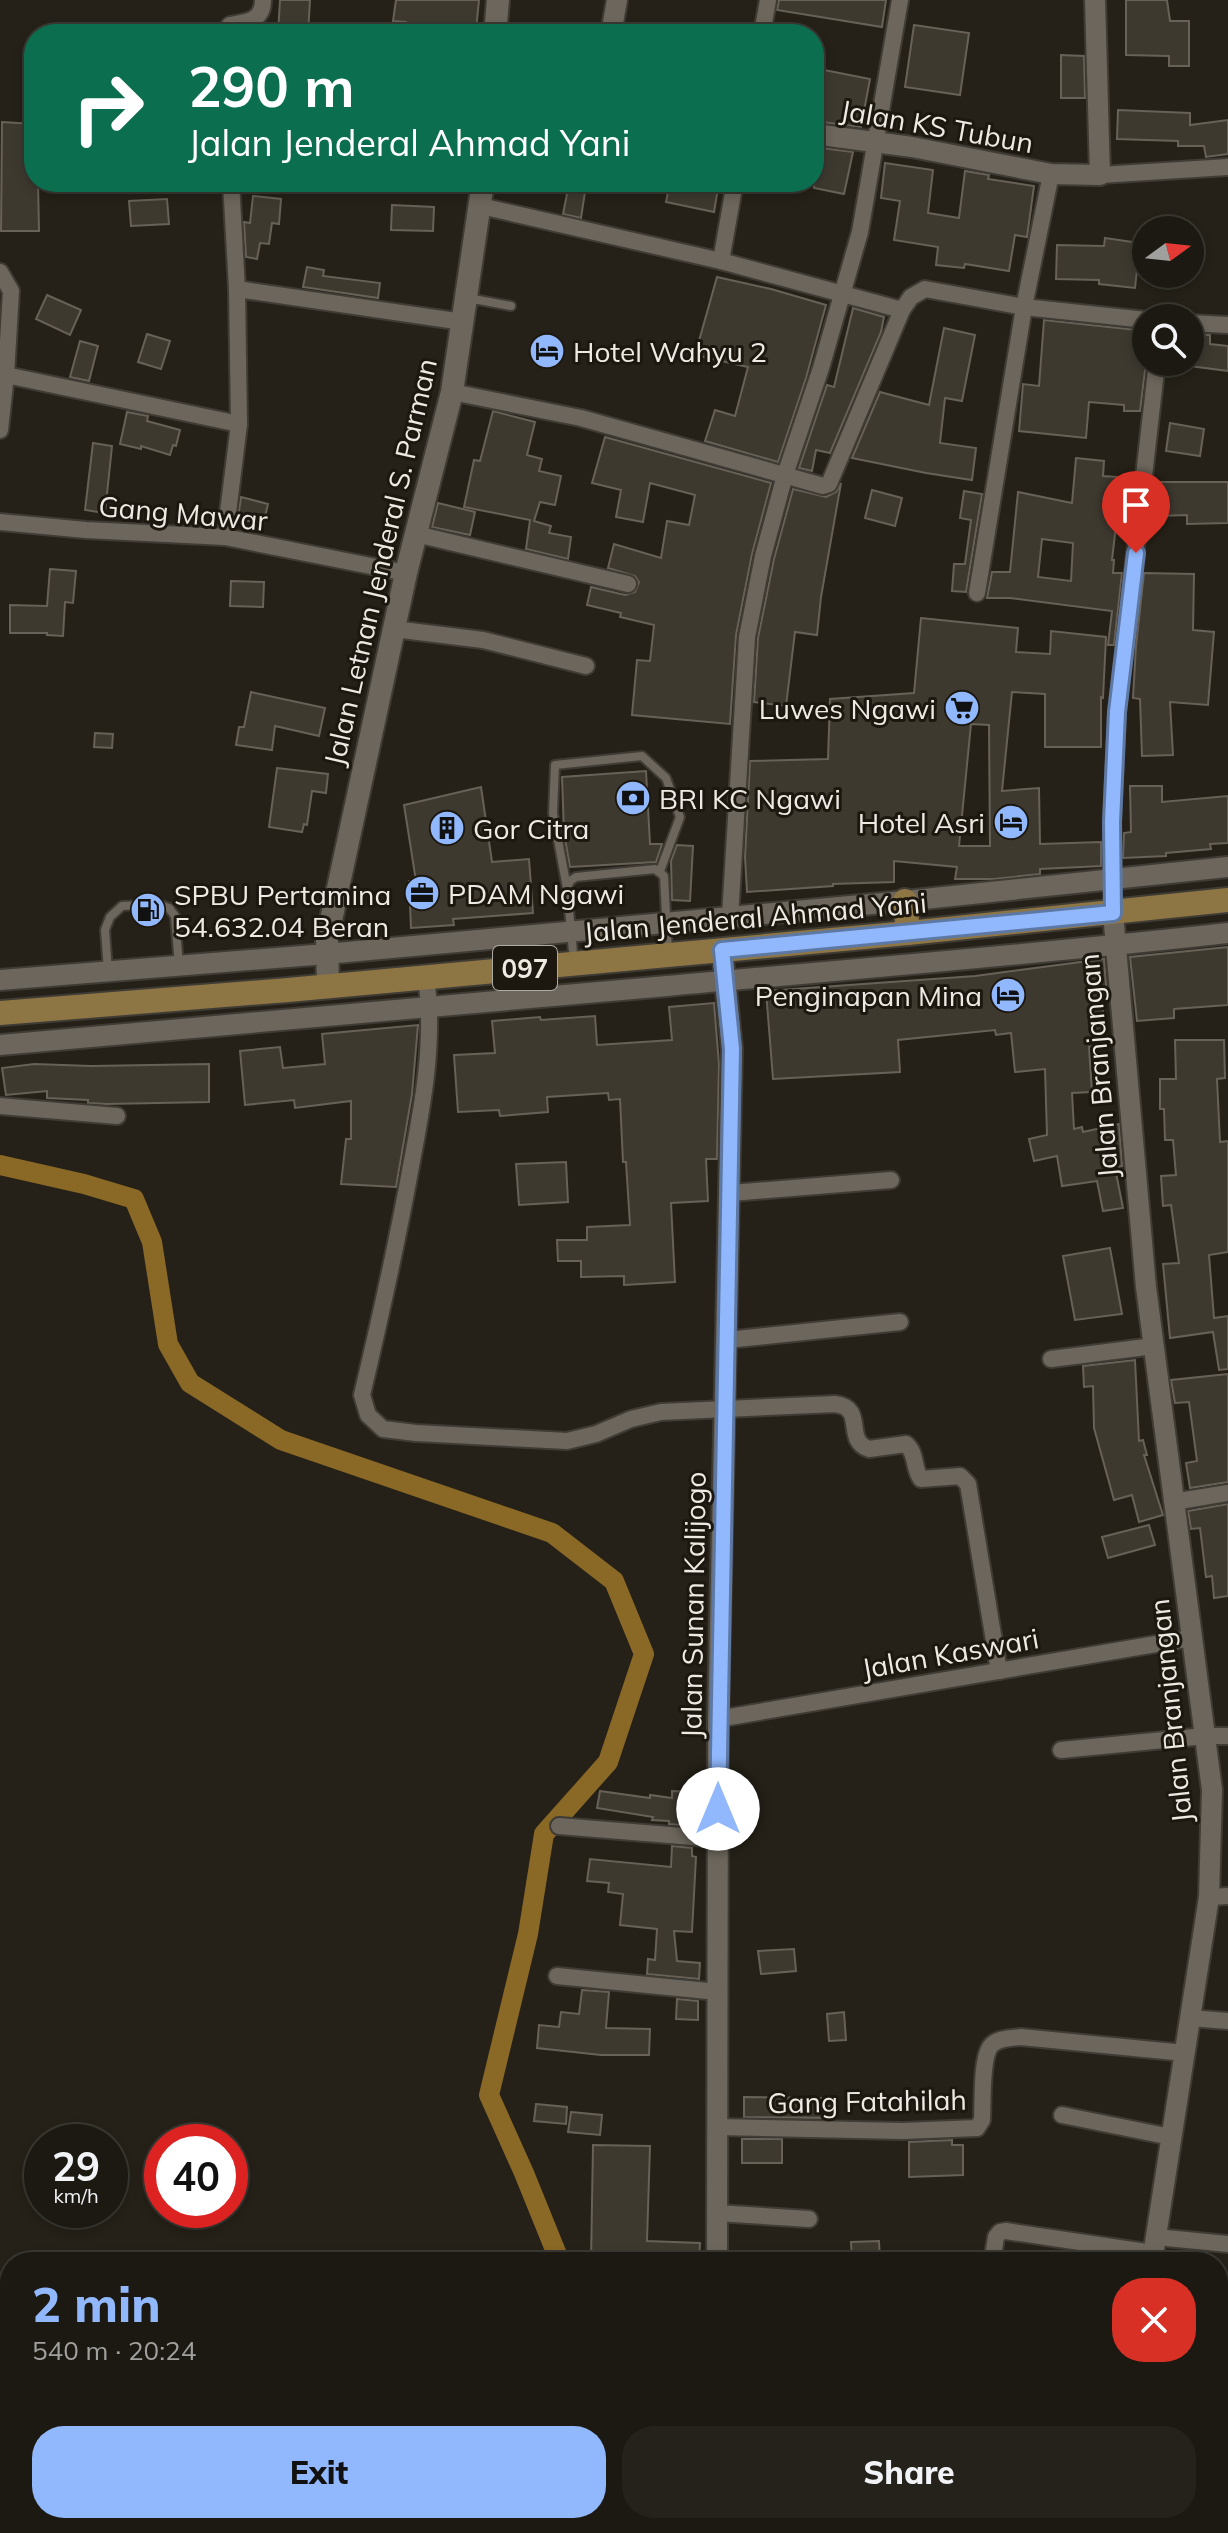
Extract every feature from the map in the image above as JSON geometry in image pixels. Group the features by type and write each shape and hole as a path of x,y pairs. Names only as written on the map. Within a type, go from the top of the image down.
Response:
{"main road":[{"path":"496,24 498,0"},
{"name":"Jalan Letnan Jenderal S. Parman","path":"328,987 327,939 406,573 452,392 482,192"},
{"name":"Jalan Jenderal Ahmad Yani","path":"0,1013 328,987 1228,900"},
{"path":"905,901 908,933"}],"street":[{"path":"237,24 251,22 259,15 263,0"},
{"path":"613,24 617,0"},
{"path":"764,24 768,0"},
{"path":"730,917 747,637 763,556 785,475 821,368 860,232 900,0"},
{"path":"1095,0 1100,175 1228,167"},
{"name":"Jalan KS Tubun","path":"824,135 912,147 1051,174 1100,175"},
{"path":"977,593 1024,307 1051,174"},
{"path":"225,537 239,424 232,192"},
{"path":"721,261 733,192"},
{"path":"481,206 721,261 902,310"},
{"path":"0,272 11,291 0,430"},
{"path":"237,289 463,322"},
{"path":"452,392 581,418 823,486 829,484 902,310 911,297 925,289 1024,307 1132,319"},
{"path":"1204,324 1228,325"},
{"path":"6,375 239,424"},
{"path":"1113,913 1111,880 1117,712 1155,376"},
{"name":"Gang Mawar","path":"0,522 225,537 406,573"},
{"path":"416,534 628,584"},
{"path":"394,629 483,640 586,666"},
{"path":"0,980 326,954 905,901 1228,867"},
{"name":"Jalan Branjangan","path":"1113,913 1154,1346 1212,1790 1218,1896 1190,2018 1154,2251"},
{"path":"0,1045 430,1009 1228,933"},
{"name":"Jalan Sunan Kalijogo","path":"717,2252 718,1719 732,1049 722,950"},
{"path":"426,977 430,1009 423,1101 394,1259 362,1395 368,1415 383,1429 567,1441 661,1412 847,1406 851,1410 857,1441 863,1447 869,1449 906,1444 921,1479 960,1476 964,1479 970,1495 999,1671"},
{"path":"0,1106 117,1116"},
{"path":"731,1193 891,1180"},
{"path":"727,1340 900,1322"},
{"path":"1051,1359 1154,1346"},
{"path":"1173,1502 1228,1493"},
{"name":"Jalan Kaswari","path":"718,1719 1191,1638"},
{"path":"1061,1750 1228,1736"},
{"path":"559,1826 718,1839"},
{"path":"557,1976 718,1992"},
{"path":"1190,2018 1228,2021"},
{"name":"Gang Fatahilah","path":"718,2127 903,2131 977,2128 982,2120 989,2047 1006,2039 1021,2037 1185,2053"},
{"path":"1062,2115 1171,2137"},
{"path":"717,2213 809,2219"},
{"path":"994,2252 996,2237 1006,2231 1154,2251 1228,2244"}],"lane":[{"path":"467,297 511,306"},
{"path":"574,963 567,888 553,813 555,765 642,756 666,778 680,817 660,871"},
{"path":"567,888 576,877 660,871 664,876 668,954"},
{"path":"109,972 105,930 110,917 122,906 158,904 169,908 175,916 179,966"}],"building":[{"path":"280,0 310,0 309,24 279,24"},
{"path":"396,0 479,0 477,24 406,24 393,21"},
{"path":"779,0 886,0 882,27 777,10"},
{"path":"1126,0 1167,0 1170,21 1189,21 1189,66 1169,66 1169,56 1126,55"},
{"path":"914,25 969,33 960,95 905,87"},
{"path":"1061,55 1084,56 1085,98 1061,98"},
{"path":"824,70 870,79 861,127 824,122"},
{"path":"1118,110 1190,113 1190,125 1228,120 1228,154 1206,157 1204,146 1178,146 1178,141 1117,139"},
{"path":"2,122 24,123 24,192 38,192 39,231 1,231"},
{"path":"824,148 853,152 844,194 824,190"},
{"path":"885,163 933,170 928,213 959,218 965,171 989,175 988,179 1034,186 1027,237 1015,235 1009,271 965,264 964,268 936,265 938,247 894,240 900,201 881,198"},
{"path":"567,192 585,192 581,218 563,214"},
{"path":"668,192 717,192 714,212 666,202"},
{"path":"253,196 281,199 279,224 272,223 269,244 260,243 257,259 246,257 244,222 250,223"},
{"path":"167,199 169,224 131,226 129,201"},
{"path":"392,205 434,207 433,231 391,230"},
{"path":"1105,238 1132,242 1132,288 1099,284 1099,280 1056,279 1057,245 1104,246"},
{"path":"307,267 324,270 323,276 380,283 378,298 303,287"},
{"path":"717,277 826,305 778,462 705,441 715,410 735,416 748,367 695,355"},
{"path":"47,295 81,310 70,335 36,319"},
{"path":"853,308 884,317 881,332 830,453 816,450 812,471 799,468 827,385 834,387"},
{"path":"1044,320 1132,329 1132,376 1144,376 1140,411 1124,411 1124,405 1089,402 1086,438 1019,431 1023,384 1039,386"},
{"path":"944,328 975,335 962,401 945,398 940,443 976,448 972,480 852,458 880,392 929,405"},
{"path":"147,334 170,341 161,369 138,362"},
{"path":"1204,335 1210,335 1210,344 1228,346 1228,371 1204,368"},
{"path":"80,341 98,346 89,381 70,377"},
{"path":"493,411 535,422 527,455 542,459 539,471 561,476 555,505 540,502 534,521 551,526 549,533 571,537 568,559 526,549 530,520 464,507 474,460 480,461"},
{"path":"127,412 148,416 147,421 180,430 170,455 141,446 141,449 120,444"},
{"path":"1170,423 1204,429 1200,456 1166,451"},
{"path":"605,437 771,483 752,554 736,635 730,724 632,715 637,660 650,661 654,625 587,605 591,587 625,595 635,592 639,582 635,576 608,568 614,544 661,558 667,521 689,525 695,495 650,483 643,522 616,517 621,490 592,483"},
{"path":"93,443 112,446 105,513 85,510"},
{"path":"1076,458 1104,461 1103,476 1131,478 1128,509 1118,508 1112,560 1113,573 1122,573 1114,645 1108,645 1112,611 987,598 992,572 1010,572 1018,492 1072,503","holes":["1042,539 1073,543 1071,581 1038,577"]},
{"path":"1157,482 1228,482 1228,523 1187,524 1187,515 1157,516"},
{"path":"841,483 817,635 795,632 786,706 754,702 758,638 774,559 793,489 826,497 836,492"},
{"path":"872,490 902,498 895,526 865,518"},
{"path":"964,491 982,494 966,592 952,591 954,564 965,564 971,520 960,518"},
{"path":"241,497 268,504 263,525 238,518"},
{"path":"438,503 475,512 470,535 432,527"},
{"path":"50,569 76,571 73,603 65,602 63,636 10,633 10,605 47,606"},
{"path":"1144,573 1194,574 1193,630 1214,632 1208,705 1170,702 1173,755 1142,756 1140,699 1133,698"},
{"path":"231,581 264,582 263,607 230,606"},
{"path":"921,618 1018,628 1016,652 1050,654 1051,631 1106,637 1101,747 1045,747 1045,694 1012,692 1002,791 1039,788 1040,844 1101,842 1101,866 1040,869 1040,874 994,879 955,879 957,867 894,861 894,882 747,892 745,857 750,761 828,759 830,699 914,693","holes":["971,724 989,725 990,846 959,846"]},
{"path":"251,692 325,708 319,736 275,726 272,750 236,745 239,727 244,727"},
{"path":"95,733 113,734 112,748 94,747"},
{"path":"277,768 328,774 326,793 312,791 307,825 304,824 302,832 269,827"},
{"path":"646,771 650,844 662,844 656,862 570,867 564,833 562,777"},
{"path":"1130,786 1162,786 1162,802 1228,796 1228,843 1210,844 1211,849 1166,853 1166,856 1123,858 1124,833 1131,832"},
{"path":"481,787 492,862 529,859 533,913 453,919 454,925 411,928 409,881 416,881 404,805"},
{"path":"677,845 693,846 690,901 672,900 671,861"},
{"path":"1228,947 1228,1005 1174,1009 1174,1018 1137,1021 1130,957"},
{"path":"1104,959 1107,996 1101,996 1107,1045 1089,1047 1092,1092 1072,1093 1074,1129 1082,1127 1083,1132 1119,1124 1122,1166 1115,1168 1123,1208 1103,1211 1097,1181 1062,1186 1057,1156 1034,1161 1029,1139 1047,1135 1045,1069 1015,1072 1011,1033 996,1035 995,1030 898,1040 900,1072 773,1079 766,991 975,976"},
{"path":"714,1003 719,1064 717,1159 706,1159 708,1201 671,1203 675,1282 624,1285 624,1276 581,1277 581,1261 558,1261 557,1240 587,1240 587,1227 630,1225 620,1099 609,1100 608,1093 547,1097 548,1112 500,1116 499,1110 458,1112 454,1055 495,1053 492,1021 540,1017 541,1020 595,1016 597,1045 672,1040 669,1007"},
{"path":"418,1025 412,1094 396,1187 341,1184 346,1139 351,1139 351,1101 295,1108 294,1100 245,1105 240,1051 280,1047 283,1068 325,1064 322,1034"},
{"path":"1175,1040 1224,1040 1225,1078 1217,1079 1220,1142 1228,1141 1228,1252 1209,1255 1214,1318 1228,1316 1228,1369 1219,1370 1213,1332 1170,1338 1163,1264 1179,1263 1171,1205 1163,1206 1161,1176 1176,1175 1173,1140 1165,1140 1164,1109 1160,1109 1160,1079 1176,1079"},
{"path":"34,1064 209,1064 209,1102 106,1104 47,1098 47,1091 6,1095 2,1068"},
{"path":"566,1162 568,1202 519,1205 516,1164"},
{"path":"1110,1248 1122,1314 1075,1320 1063,1256"},
{"path":"1135,1360 1139,1441 1143,1440 1147,1455 1144,1455 1163,1515 1139,1522 1132,1495 1114,1500 1094,1428 1093,1386 1084,1387 1083,1366"},
{"path":"1228,1374 1228,1482 1190,1488 1186,1463 1197,1461 1189,1402 1175,1403 1171,1380"},
{"path":"1228,1504 1228,1596 1214,1598 1212,1576 1206,1577 1200,1528 1191,1529 1188,1511"},
{"path":"1149,1525 1155,1545 1108,1558 1102,1537"},
{"path":"600,1791 650,1798 650,1795 672,1798 672,1791 695,1792 693,1826 669,1824 669,1821 652,1820 653,1817 597,1808"},
{"path":"672,1846 692,1848 692,1856 696,1857 692,1932 674,1931 677,1961 700,1963 699,1979 647,1974 648,1959 655,1960 657,1929 620,1925 623,1894 608,1892 609,1883 587,1881 590,1859 671,1867"},
{"path":"794,1949 796,1971 761,1974 758,1951"},
{"path":"582,1990 609,1992 606,2028 650,2029 649,2055 601,2055 537,2048 539,2025 559,2027 561,2012 579,2014"},
{"path":"677,1999 698,2001 698,2020 676,2019"},
{"path":"844,2012 846,2040 829,2041 827,2014"},
{"path":"744,2097 821,2098 821,2106 834,2106 833,2118 744,2117"},
{"path":"536,2104 567,2107 566,2124 534,2121"},
{"path":"571,2112 602,2115 600,2135 568,2132"},
{"path":"742,2139 782,2139 782,2163 742,2163"},
{"path":"952,2140 952,2145 963,2145 963,2175 909,2177 909,2142"},
{"path":"593,2145 650,2146 647,2241 700,2243 700,2252 591,2252"},
{"path":"879,2241 880,2252 852,2252 851,2242"}],"waterway":[{"path":"0,1165 134,1199 152,1242 168,1344 190,1383 281,1440 552,1533 614,1581 644,1654 608,1762 544,1834 528,1934 489,2095 556,2252"}],"place":[{"name":"Hotel Wahyu 2","path":"547,351"},
{"name":"Luwes Ngawi","path":"962,708"},
{"name":"BRI KC Ngawi","path":"633,798"},
{"name":"Hotel Asri","path":"1011,822"},
{"name":"Gor Citra","path":"447,828"},
{"name":"PDAM Ngawi","path":"422,893"},
{"name":"SPBU Pertamina 54.632.04 Beran","path":"148,910"},
{"name":"Penginapan Mina","path":"1008,995"}],"route":[{"path":"718,1809 732,1049 722,950 1113,913 1112,822 1117,712 1136,553"}]}
